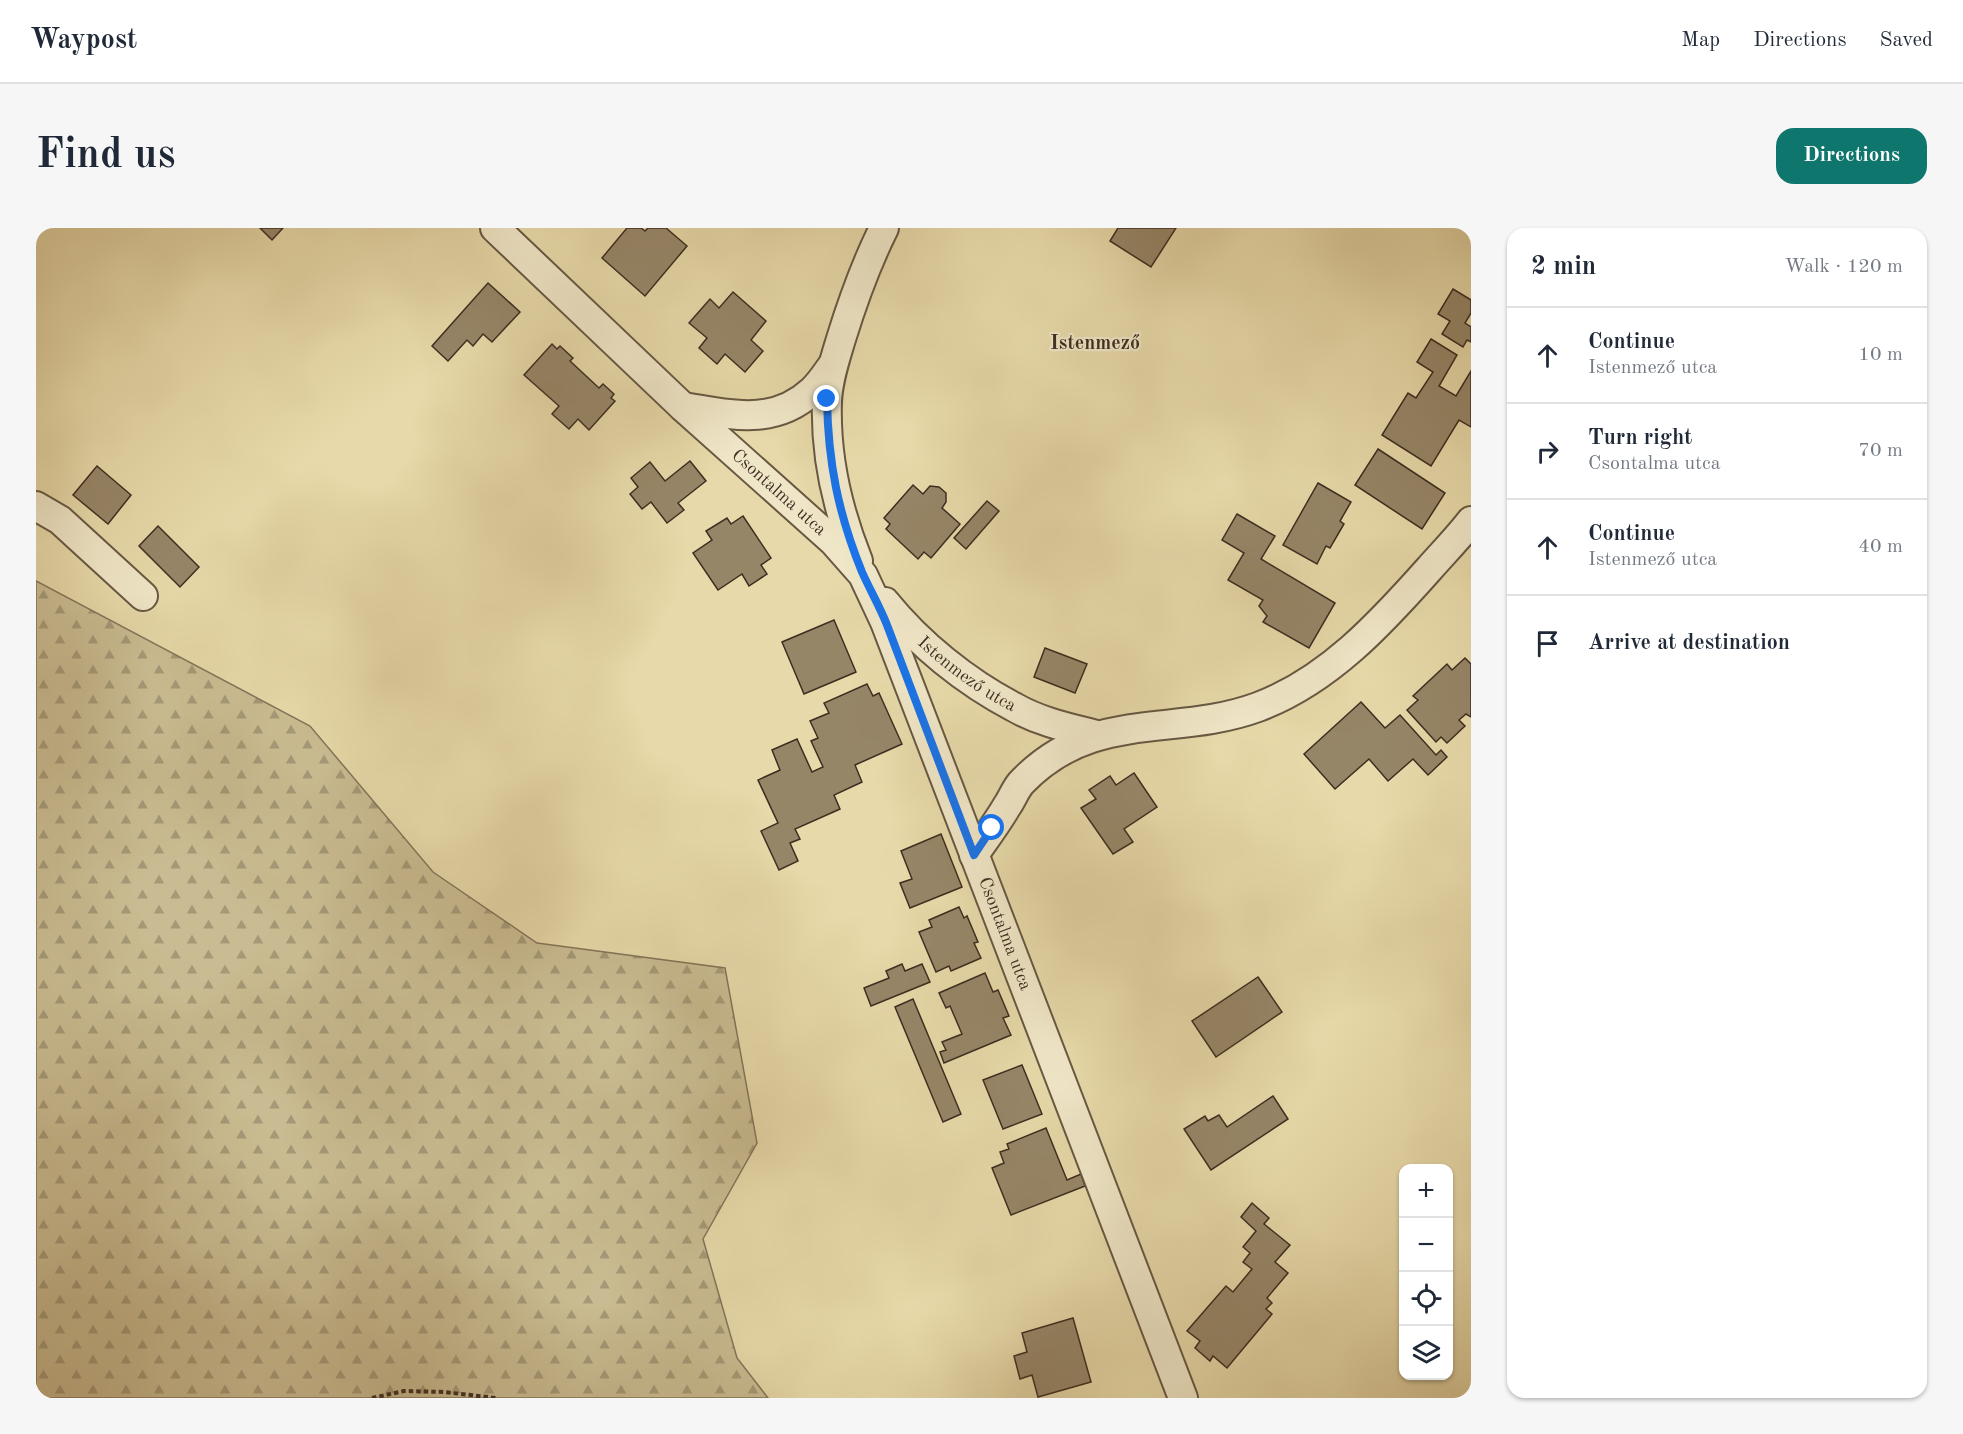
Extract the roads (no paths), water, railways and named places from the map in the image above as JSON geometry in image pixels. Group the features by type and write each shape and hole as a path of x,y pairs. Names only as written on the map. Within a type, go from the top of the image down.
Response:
{"street":[{"name":"Csontalma utca","path":"495,228 683,407 833,541 863,575 885,622 1183,1398"},
{"name":"Istenmező utca","path":"884,228 866,264 834,364 827,399 830,460 843,519 863,575 903,624 949,664 972,680 1014,708 1051,723 1097,735"},
{"path":"683,407 741,416 762,415 799,402 814,390 834,364"},
{"path":"36,506 60,520 143,596"},
{"name":"Istenmező utca","path":"974,855 1020,785 1062,750 1097,735 1232,716 1289,693 1342,657 1403,598 1471,521"}],"district":[{"name":"Istenmező","path":"1095,344"}]}
